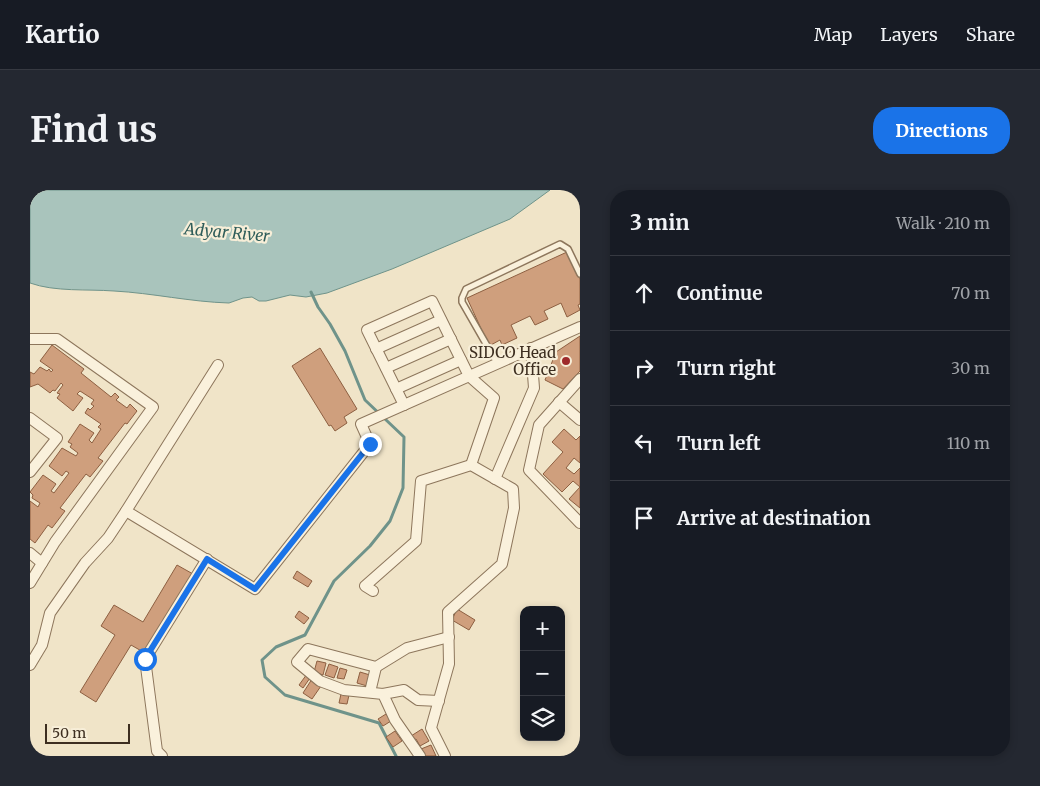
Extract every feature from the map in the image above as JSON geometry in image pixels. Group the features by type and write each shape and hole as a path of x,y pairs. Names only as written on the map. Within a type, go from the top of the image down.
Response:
{"street":[{"path":"404,406 367,330 432,302 469,376 494,398 471,465"},
{"path":"376,349 441,320"},
{"path":"126,511 255,589 370,444 361,424 580,327"},
{"path":"30,339 57,338 153,407 42,563 30,583"},
{"path":"386,368 451,339"},
{"path":"495,479 534,388 531,348"},
{"path":"396,389 461,360"},
{"path":"30,665 42,645 50,613 85,563 108,538 218,365"},
{"path":"580,379 539,426 529,470 580,523"},
{"path":"559,402 580,420"},
{"path":"30,418 58,438 30,472"},
{"path":"374,591 365,586 416,541 421,481 471,465 513,489 514,508 502,564 448,612 449,664 431,728 445,756"},
{"path":"30,553 42,563"},
{"path":"162,756 157,751 145,659 207,559"},
{"path":"370,692 376,667 407,648 449,637"},
{"path":"376,667 308,649 297,662 320,681 344,690 383,694 404,690 418,700 439,701"},
{"path":"383,694 395,720 420,756"}],"lane":[{"path":"497,364 462,302 466,289 560,244 568,249 580,274"}],"water":[{"name":"Adyar River","path":"30,190 550,190 510,219 392,269 327,293 306,297 290,295 266,301 259,301 252,297 229,303 128,292 50,288 30,283"}],"building":[{"path":"567,252 580,279 580,304 578,305 580,310 567,317 561,303 544,311 548,319 535,325 530,316 511,325 517,338 502,345 500,340 489,346 467,298"},
{"name":"SIDCO Head Office","path":"580,336 580,371 563,389 545,380 556,352"},
{"path":"52,345 84,369 81,373 111,397 115,393 119,397 116,400 127,408 130,404 137,411 127,424 125,423 98,458 103,461 90,477 86,474 60,508 65,511 52,528 48,525 35,543 30,539 30,501 38,507 40,503 32,498 33,495 30,492 43,475 56,484 51,491 54,493 69,473 66,471 62,476 49,466 62,448 76,456 78,453 70,447 72,444 68,442 80,424 94,433 89,440 92,443 101,429 98,427 101,424 85,413 88,408 90,410 94,406 91,404 94,400 80,391 77,394 83,398 73,411 57,398 60,394 57,393 63,385 61,383 55,391 53,390 50,393 38,384 30,387 30,372 34,374 40,367 47,371 49,369 51,372 53,370 40,361"},
{"path":"320,348 357,409 344,417 347,423 335,431 331,425 329,426 292,366"},
{"path":"564,429 576,440 580,436 580,463 574,458 566,468 574,474 580,468 580,487 573,481 562,492 543,474 563,452 552,442"},
{"path":"580,487 580,508 569,499"},
{"path":"177,565 193,574 145,653 131,645 96,702 80,692 115,635 101,626 114,605 143,622"},
{"path":"297,571 312,581 308,587 293,578"},
{"path":"457,609 475,620 469,630 452,620"},
{"path":"299,611 309,618 304,624 295,617"},
{"path":"317,661 326,663 323,675 314,672"},
{"path":"329,664 338,667 334,678 325,675"},
{"path":"340,668 347,670 344,679 337,678"},
{"path":"360,672 370,675 367,686 357,683"},
{"path":"307,674 310,678 303,688 299,685"},
{"path":"312,679 321,686 312,699 303,693"},
{"path":"341,694 349,695 347,704 339,703"},
{"path":"386,714 391,721 383,726 378,719"},
{"path":"422,729 429,741 420,746 416,739 414,740 411,736"},
{"path":"395,731 402,741 393,747 386,737"},
{"path":"431,745 436,756 424,756 421,749"}],"waterway":[{"path":"311,292 345,351 365,400 404,437 403,488 390,521 370,546 334,581 305,635 276,647 262,660 265,677 285,695 379,723 396,756"}],"place":[{"name":"SIDCO Head Office","path":"566,361"}],"route":[{"path":"145,659 207,559 255,589 370,444"}]}
